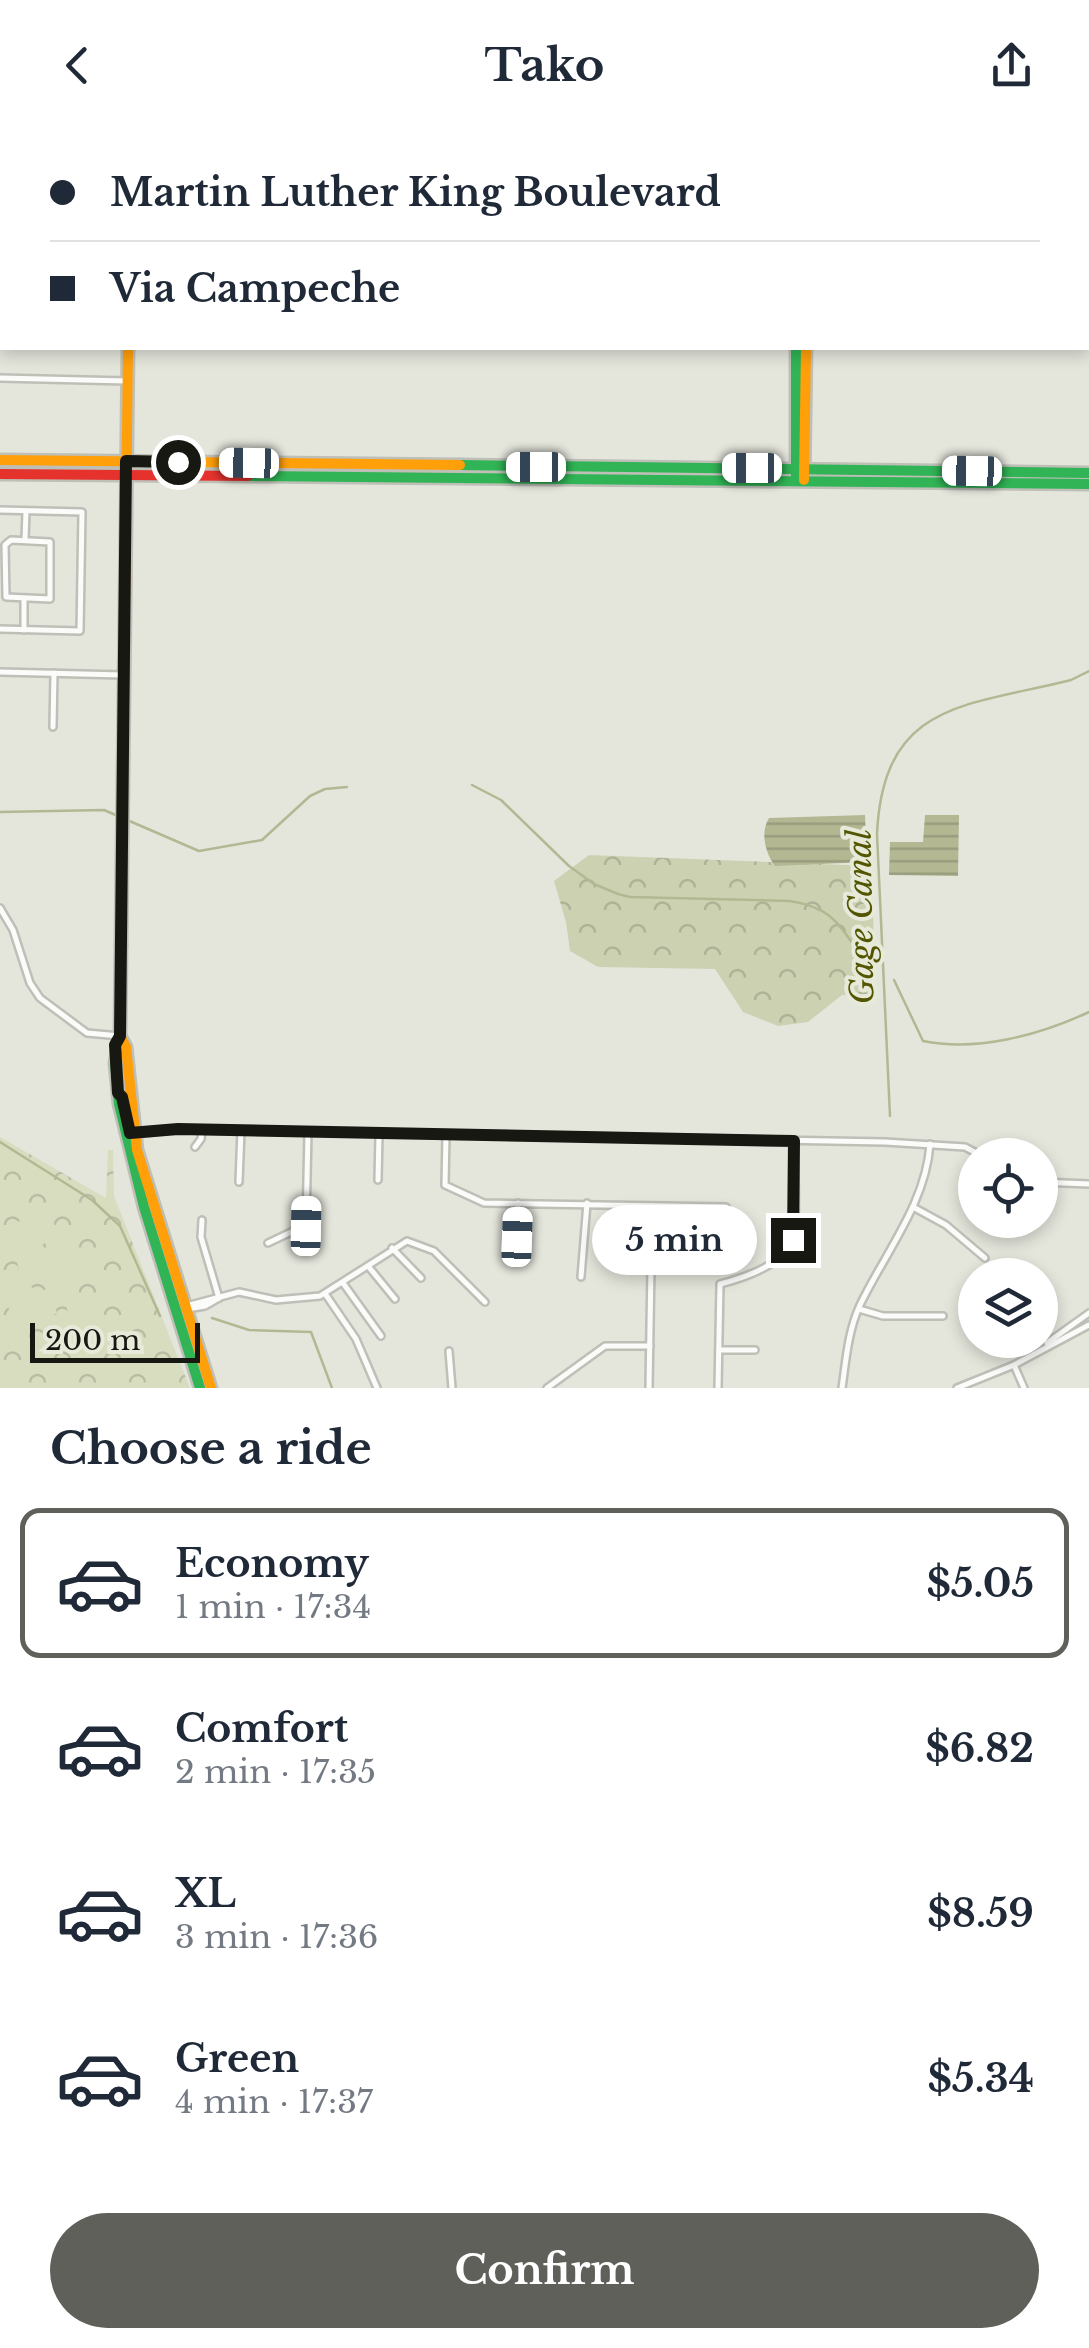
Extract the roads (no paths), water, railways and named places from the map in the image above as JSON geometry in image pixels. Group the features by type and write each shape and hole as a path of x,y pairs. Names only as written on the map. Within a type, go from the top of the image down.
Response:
{"main road":[{"path":"128,350 120,1036 115,1045 118,1093 128,1152 200,1388"},
{"path":"796,350 800,474"},
{"path":"800,474 806,350"},
{"path":"0,460 126,467 1089,473"},
{"path":"0,474 126,467"},
{"path":"800,474 1089,484"},
{"path":"120,1036 126,1046 134,1134 211,1388"},
{"path":"118,1093 127,1128 134,1134"},
{"path":"128,1152 134,1134"}],"street":[{"path":"0,378 127,381"},
{"path":"0,510 82,512 80,631 0,629"},
{"path":"25,540 26,510"},
{"path":"25,540 50,542 50,598 6,597 7,542 25,540"},
{"path":"24,600 24,630"},
{"path":"0,672 124,675"},
{"path":"53,727 54,673"},
{"path":"0,908 13,930 30,983 40,998 87,1033 120,1036"},
{"path":"196,1147 202,1130"},
{"path":"134,1134 242,1130 958,1146"},
{"path":"239,1182 242,1130"},
{"path":"268,1243 306,1226 308,1132"},
{"path":"378,1134 378,1180"},
{"path":"446,1135 445,1184 484,1202 726,1207"},
{"path":"718,1388 720,1284 748,1277 793,1240 794,1141"},
{"path":"842,1388 858,1308 913,1207 928,1170 930,1144"},
{"path":"1058,1183 1089,1184"},
{"path":"517,1237 518,1203"},
{"path":"581,1277 586,1203"},
{"path":"650,1388 652,1206"},
{"path":"913,1207 946,1225 985,1258"},
{"path":"202,1220 201,1237 220,1298"},
{"path":"187,1309 240,1292 276,1300 326,1294 406,1240 434,1251 485,1302"},
{"path":"392,1248 421,1278"},
{"path":"368,1266 395,1299"},
{"path":"343,1283 381,1336"},
{"path":"326,1294 356,1339 378,1388"},
{"path":"858,1308 883,1316 943,1316"},
{"path":"1058,1332 1089,1314"},
{"path":"1058,1340 1089,1324"},
{"path":"546,1388 604,1346 650,1346"},
{"path":"719,1350 756,1350"},
{"path":"448,1351 452,1388"},
{"path":"957,1388 1026,1358"},
{"path":"1014,1365 1024,1388"}],"waterway":[{"name":"Gage Canal","path":"890,1116 877,834 883,790 896,757 914,733 938,716 998,696 1071,680 1089,671"},
{"path":"472,785 501,800 569,866 594,884 630,897 805,904 835,920 865,961"},
{"path":"0,812 104,810 199,851 262,840 310,796 325,789 347,787"},
{"path":"894,980 923,1041 986,1043 1050,1028 1089,1012"},
{"path":"0,1142 92,1200 120,1226 160,1316"},
{"path":"212,1318 249,1330 311,1332 332,1388"}]}
